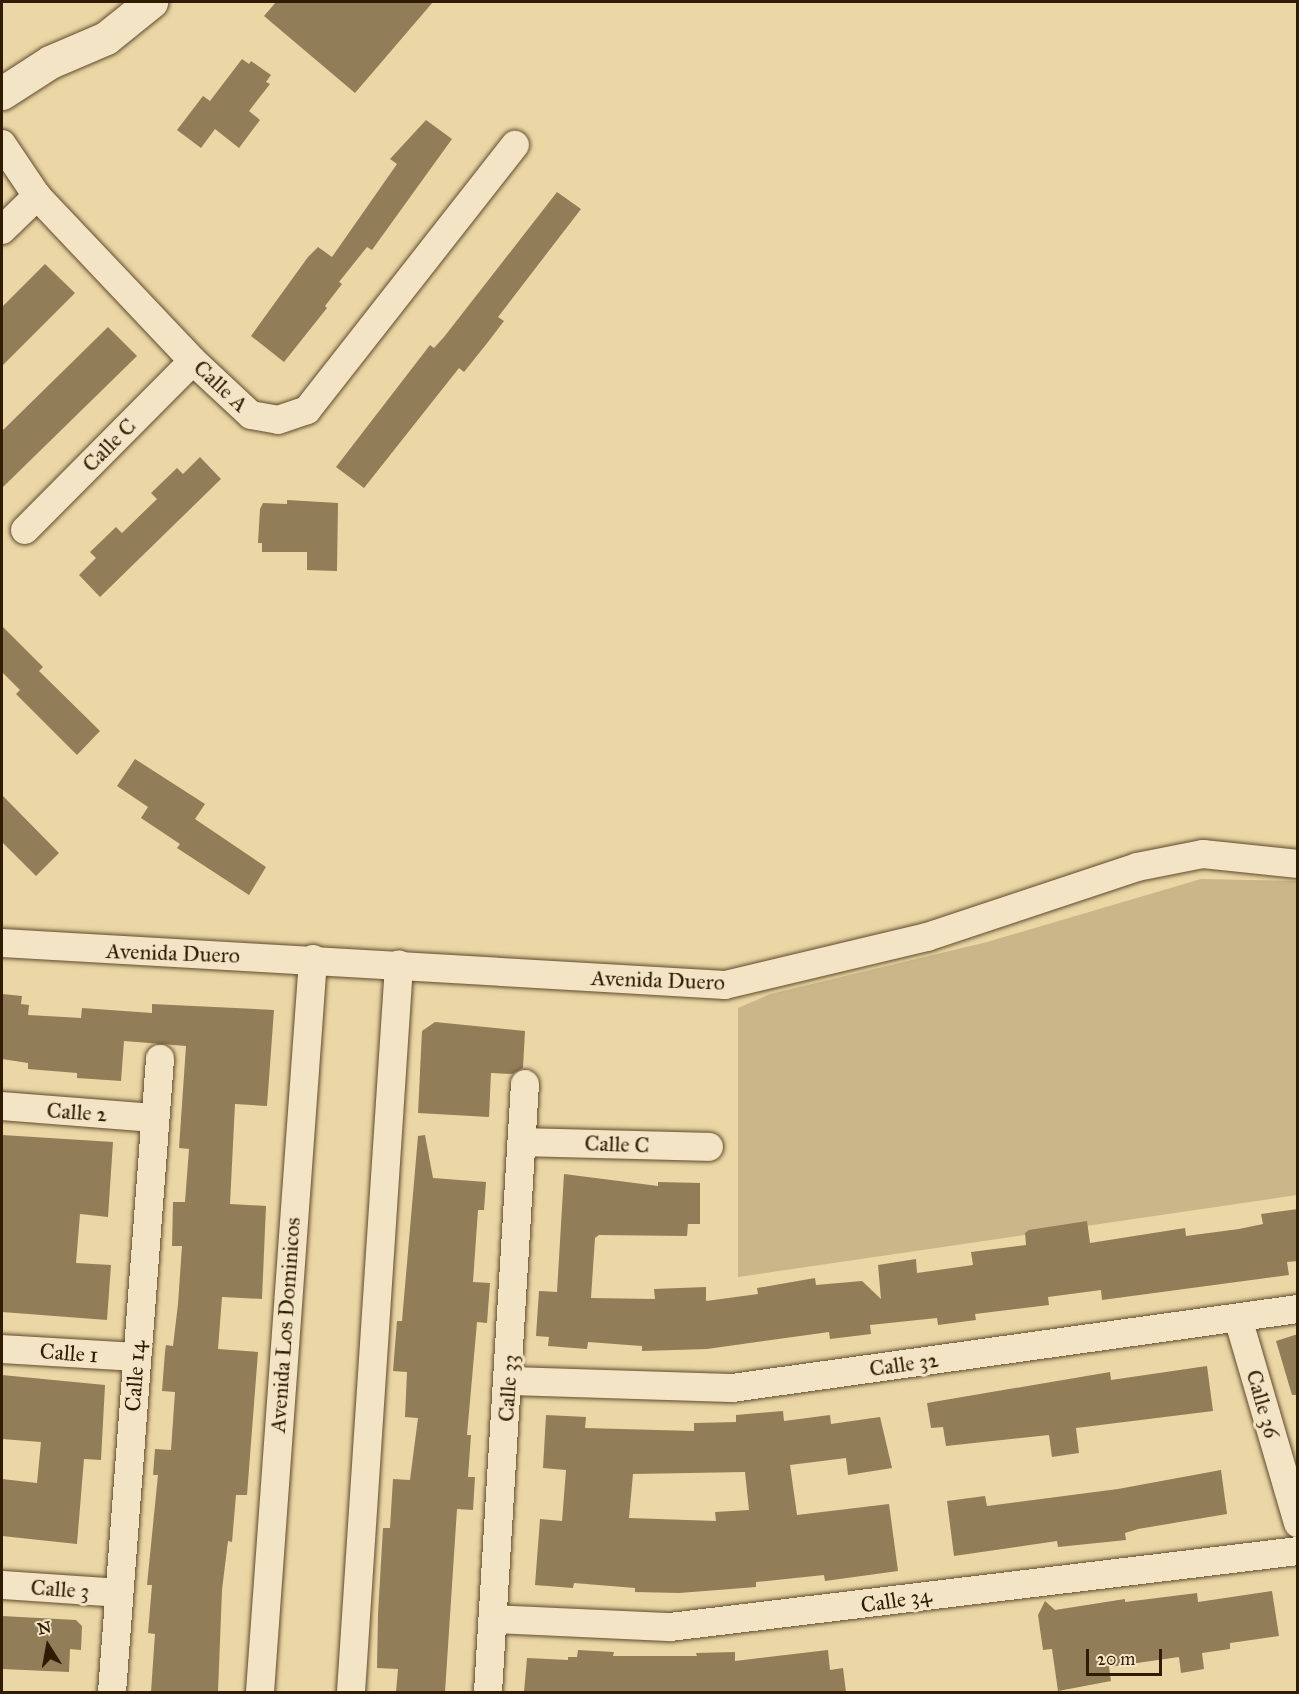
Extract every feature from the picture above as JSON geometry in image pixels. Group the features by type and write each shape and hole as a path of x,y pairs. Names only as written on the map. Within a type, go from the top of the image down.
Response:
{"street":[{"path":"50,62 114,2"},
{"path":"2,93 50,62 106,38 151,2"},
{"name":"Calle A","path":"2,144 37,196 193,361 251,415 278,420 307,410 515,145"},
{"path":"2,230 37,196"},
{"name":"Calle C","path":"25,530 193,361"},
{"name":"Avenida Duero","path":"2,943 312,958 725,985 927,937 1137,867 1203,855 1298,864"},
{"name":"Avenida Los Dominicos","path":"260,1692 312,958"},
{"path":"351,1692 399,965"},
{"name":"Calle 14","path":"112,1692 153,1118 160,1059"},
{"name":"Calle 33","path":"488,1692 524,1142 525,1084"},
{"name":"Calle 2","path":"2,1106 153,1118"},
{"name":"Calle C","path":"524,1142 709,1147"},
{"name":"Calle 32","path":"509,1381 732,1388 1298,1309"},
{"name":"Calle 36","path":"1238,1318 1298,1523"},
{"name":"Calle 1","path":"2,1349 136,1357"},
{"name":"Calle 34","path":"493,1619 670,1627 1298,1551"},
{"name":"Calle 3","path":"2,1585 118,1593"}],"shaded area":[{"path":"1201,879 1297,881 1297,1195 738,1277 738,1008 770,994 987,942"}],"building":[{"path":"276,2 433,2 355,93 264,16"},
{"path":"242,59 249,64 251,61 271,75 266,82 270,84 249,111 260,120 239,148 215,129 201,148 177,130 203,96 210,101"},
{"path":"426,120 452,139 372,250 367,247 339,282 342,284 325,306 327,308 284,362 251,336 308,257 318,247 332,257 397,164 390,159"},
{"path":"557,192 581,209 498,317 504,321 488,342 464,372 459,368 364,488 336,467 430,345 434,348 444,337"},
{"path":"45,264 75,293 2,366 2,307"},
{"path":"108,327 137,356 2,488 2,431"},
{"path":"200,457 221,479 100,597 79,575 96,558 90,552 116,527 122,533 157,499 151,493 177,468 183,474"},
{"path":"287,500 338,503 337,571 307,570 307,552 262,552 262,543 258,543 260,509 263,503 287,504"},
{"path":"2,626 43,667 39,671 100,731 77,755 16,694 20,690 2,672"},
{"path":"135,759 205,804 195,819 266,867 249,895 177,848 180,844 141,818 148,807 117,786"},
{"path":"2,795 59,853 36,876 2,842"},
{"path":"2,994 22,996 21,1004 29,1005 28,1015 81,1018 82,1008 152,1013 152,1004 274,1010 267,1106 235,1104 230,1204 266,1206 262,1299 222,1297 218,1349 258,1352 247,1495 236,1495 232,1542 228,1541 222,1590 218,1692 151,1692 155,1634 148,1633 152,1585 147,1585 158,1475 153,1475 155,1449 171,1450 175,1392 162,1391 166,1345 173,1346 182,1246 172,1246 173,1202 185,1202 189,1149 179,1148 186,1046 124,1041 121,1081 77,1078 77,1073 28,1069 28,1063 2,1059"},
{"path":"435,1022 525,1031 523,1068 512,1074 491,1073 489,1117 418,1113 422,1031"},
{"path":"2,1135 113,1142 108,1217 80,1214 76,1263 111,1265 107,1320 2,1312"},
{"path":"425,1135 433,1178 486,1182 484,1210 478,1210 473,1282 490,1283 487,1323 477,1322 467,1435 471,1435 468,1477 475,1477 473,1510 457,1509 445,1692 396,1692 398,1669 377,1668 378,1614 383,1528 390,1528 393,1479 410,1480 418,1418 405,1417 407,1372 393,1371 397,1321 402,1321 418,1136"},
{"path":"564,1174 658,1186 658,1182 700,1183 700,1224 688,1224 687,1236 599,1235 595,1238 591,1298 655,1299 654,1289 706,1287 706,1301 758,1294 757,1288 815,1278 816,1285 862,1281 881,1299 878,1265 916,1259 917,1273 973,1265 971,1252 1026,1245 1025,1233 1029,1230 1087,1221 1090,1243 1185,1228 1186,1236 1263,1224 1261,1214 1298,1209 1298,1261 1287,1262 1289,1275 1102,1300 1101,1290 1048,1297 1049,1305 975,1314 976,1320 938,1325 937,1318 870,1325 871,1334 830,1339 829,1332 707,1349 642,1351 642,1346 588,1342 587,1349 548,1346 549,1337 536,1336 539,1291 557,1292"},
{"path":"1298,1334 1298,1395 1292,1395 1276,1341"},
{"path":"1207,1366 1213,1411 1076,1428 1079,1453 1052,1457 1049,1435 946,1446 943,1427 931,1428 927,1403 1110,1372 1111,1380"},
{"path":"2,1375 105,1385 101,1460 84,1459 77,1544 2,1536 2,1479 37,1483 41,1442 2,1439"},
{"path":"783,1411 784,1421 830,1415 831,1424 880,1417 892,1468 848,1475 846,1458 790,1465 797,1515 889,1504 898,1571 825,1581 824,1575 756,1582 756,1587 679,1593 635,1592 635,1588 574,1583 573,1588 535,1585 540,1519 562,1521 566,1470 543,1468 546,1415 586,1417 585,1428 694,1431 694,1423 736,1422 736,1415","holes":["745,1472 749,1510 715,1512 716,1521 629,1518 633,1474"]},
{"path":"1221,1470 1227,1514 1138,1529 1125,1533 1126,1540 1058,1547 1057,1541 954,1556 947,1501 985,1496 987,1506 1118,1489"},
{"path":"1272,1591 1279,1636 1230,1643 1230,1649 1202,1653 1204,1669 1181,1673 1179,1657 1109,1667 1111,1681 1058,1691 1052,1649 1043,1650 1038,1615 1045,1601 1055,1610 1125,1599 1125,1602 1197,1593 1198,1602"},
{"path":"2,1616 76,1620 82,1626 81,1650 70,1649 69,1672 2,1669"},
{"path":"578,1650 614,1652 613,1656 697,1656 696,1653 735,1652 735,1661 828,1650 830,1670 843,1668 846,1692 524,1692 527,1658 568,1660 568,1657 577,1657"}]}
